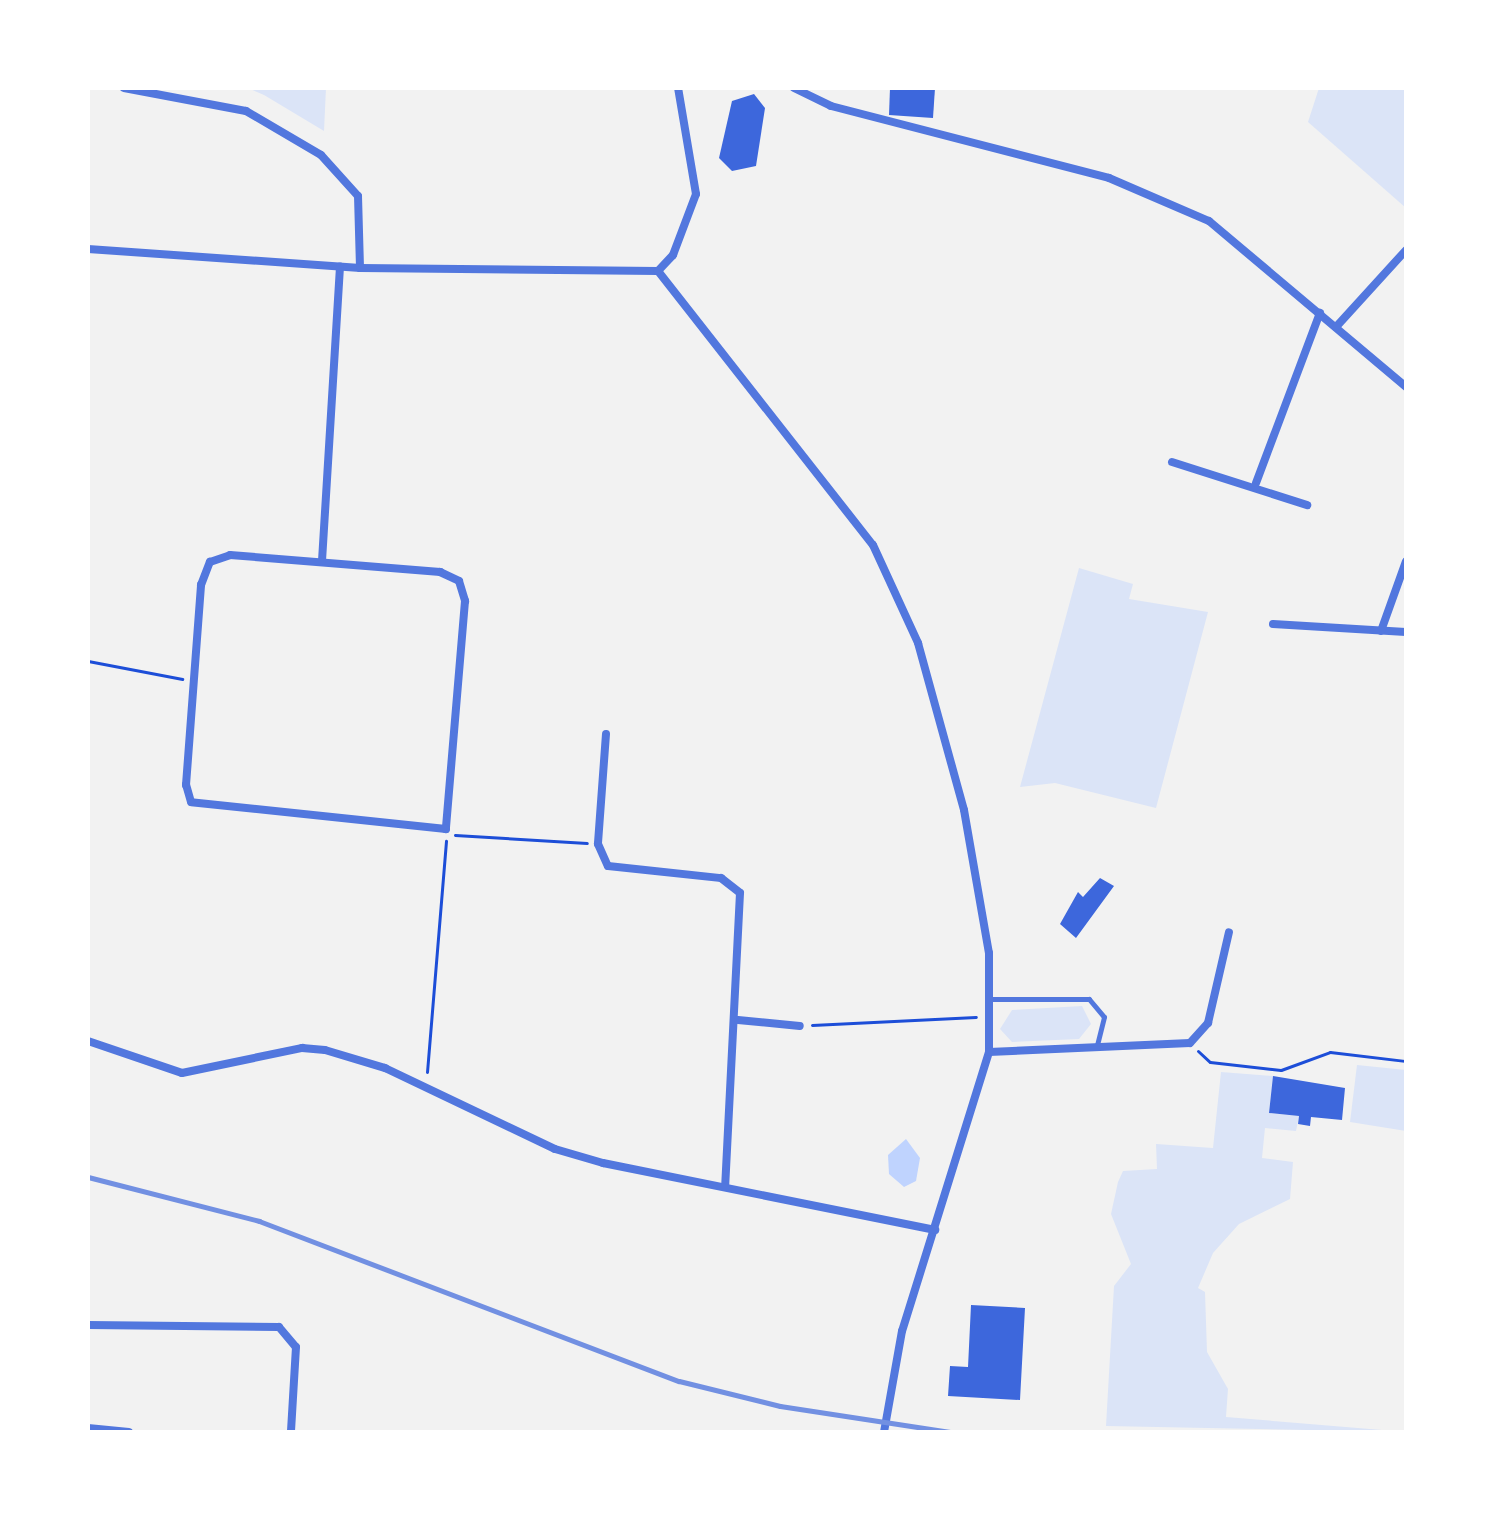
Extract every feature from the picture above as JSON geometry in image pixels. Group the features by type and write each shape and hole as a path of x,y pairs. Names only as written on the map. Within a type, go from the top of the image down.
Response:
{"street":[{"path":"124,88 246,111 321,155 358,196 360,268"},
{"path":"88,249 360,268 658,271 673,255 696,194 678,88"},
{"path":"794,88 831,106 1002,146 1168,202 1209,221 1406,387"},
{"path":"1336,327 1406,250"},
{"path":"322,561 340,267"},
{"path":"658,271 848,512 893,585 918,643 964,810 990,999 989,1052 895,1360 884,1432"},
{"path":"1256,483 1320,313"},
{"path":"1172,462 1256,483 1307,505"},
{"path":"230,555 322,561 440,572 463,590 446,832 197,806 186,785 201,585 210,562 230,555"},
{"path":"1381,631 1406,561"},
{"path":"1273,624 1406,632"},
{"path":"606,734 598,844 619,872 733,882 740,893 738,1020 725,1187"},
{"path":"989,1052 1190,1043 1208,1023 1229,932"},
{"path":"738,1020 800,1026"},
{"path":"88,1041 182,1073 302,1048 325,1050 425,1086 555,1149 935,1230"},
{"path":"88,1325 279,1327 296,1347 291,1432"},
{"path":"88,1428 129,1432"}],"lane":[{"path":"990,999 1089,999 1104,1017 1096,1046"}],"path":[{"path":"88,661 194,680"},
{"path":"425,1086 446,832 598,844"},
{"path":"800,1026 990,1016"},
{"path":"1190,1043 1210,1062 1281,1070 1330,1052 1406,1061"}],"shaded area":[{"path":"248,88 326,88 324,131 264,95"},
{"path":"1319,88 1406,88 1406,208 1308,122"},
{"path":"1079,568 1133,584 1129,599 1208,612 1156,808 1055,783 1020,787"},
{"path":"1082,1006 1091,1024 1079,1039 1012,1042 1000,1029 1012,1010"},
{"path":"1357,1065 1406,1070 1406,1131 1350,1122"},
{"path":"1221,1072 1273,1076 1269,1113 1299,1116 1296,1131 1265,1128 1262,1158 1293,1162 1290,1199 1239,1224 1213,1253 1198,1288 1205,1292 1207,1352 1228,1389 1226,1417 1406,1432 1106,1426 1114,1286 1131,1264 1111,1214 1118,1182 1123,1171 1157,1169 1156,1144 1213,1148"}],"water":[{"path":"906,1139 920,1158 916,1181 904,1187 889,1174 888,1155"}],"building":[{"path":"890,88 935,88 933,118 889,115"},
{"path":"754,94 765,108 756,166 732,171 719,158 732,101"},
{"path":"1100,878 1114,886 1076,938 1060,924 1078,892 1083,897"},
{"path":"1273,1076 1345,1088 1342,1120 1311,1117 1310,1126 1298,1124 1299,1116 1269,1113"},
{"path":"971,1305 1025,1308 1020,1400 948,1396 950,1366 968,1367"}],"railway":[{"path":"88,1177 259,1221 679,1381 780,1406 950,1432"}]}
